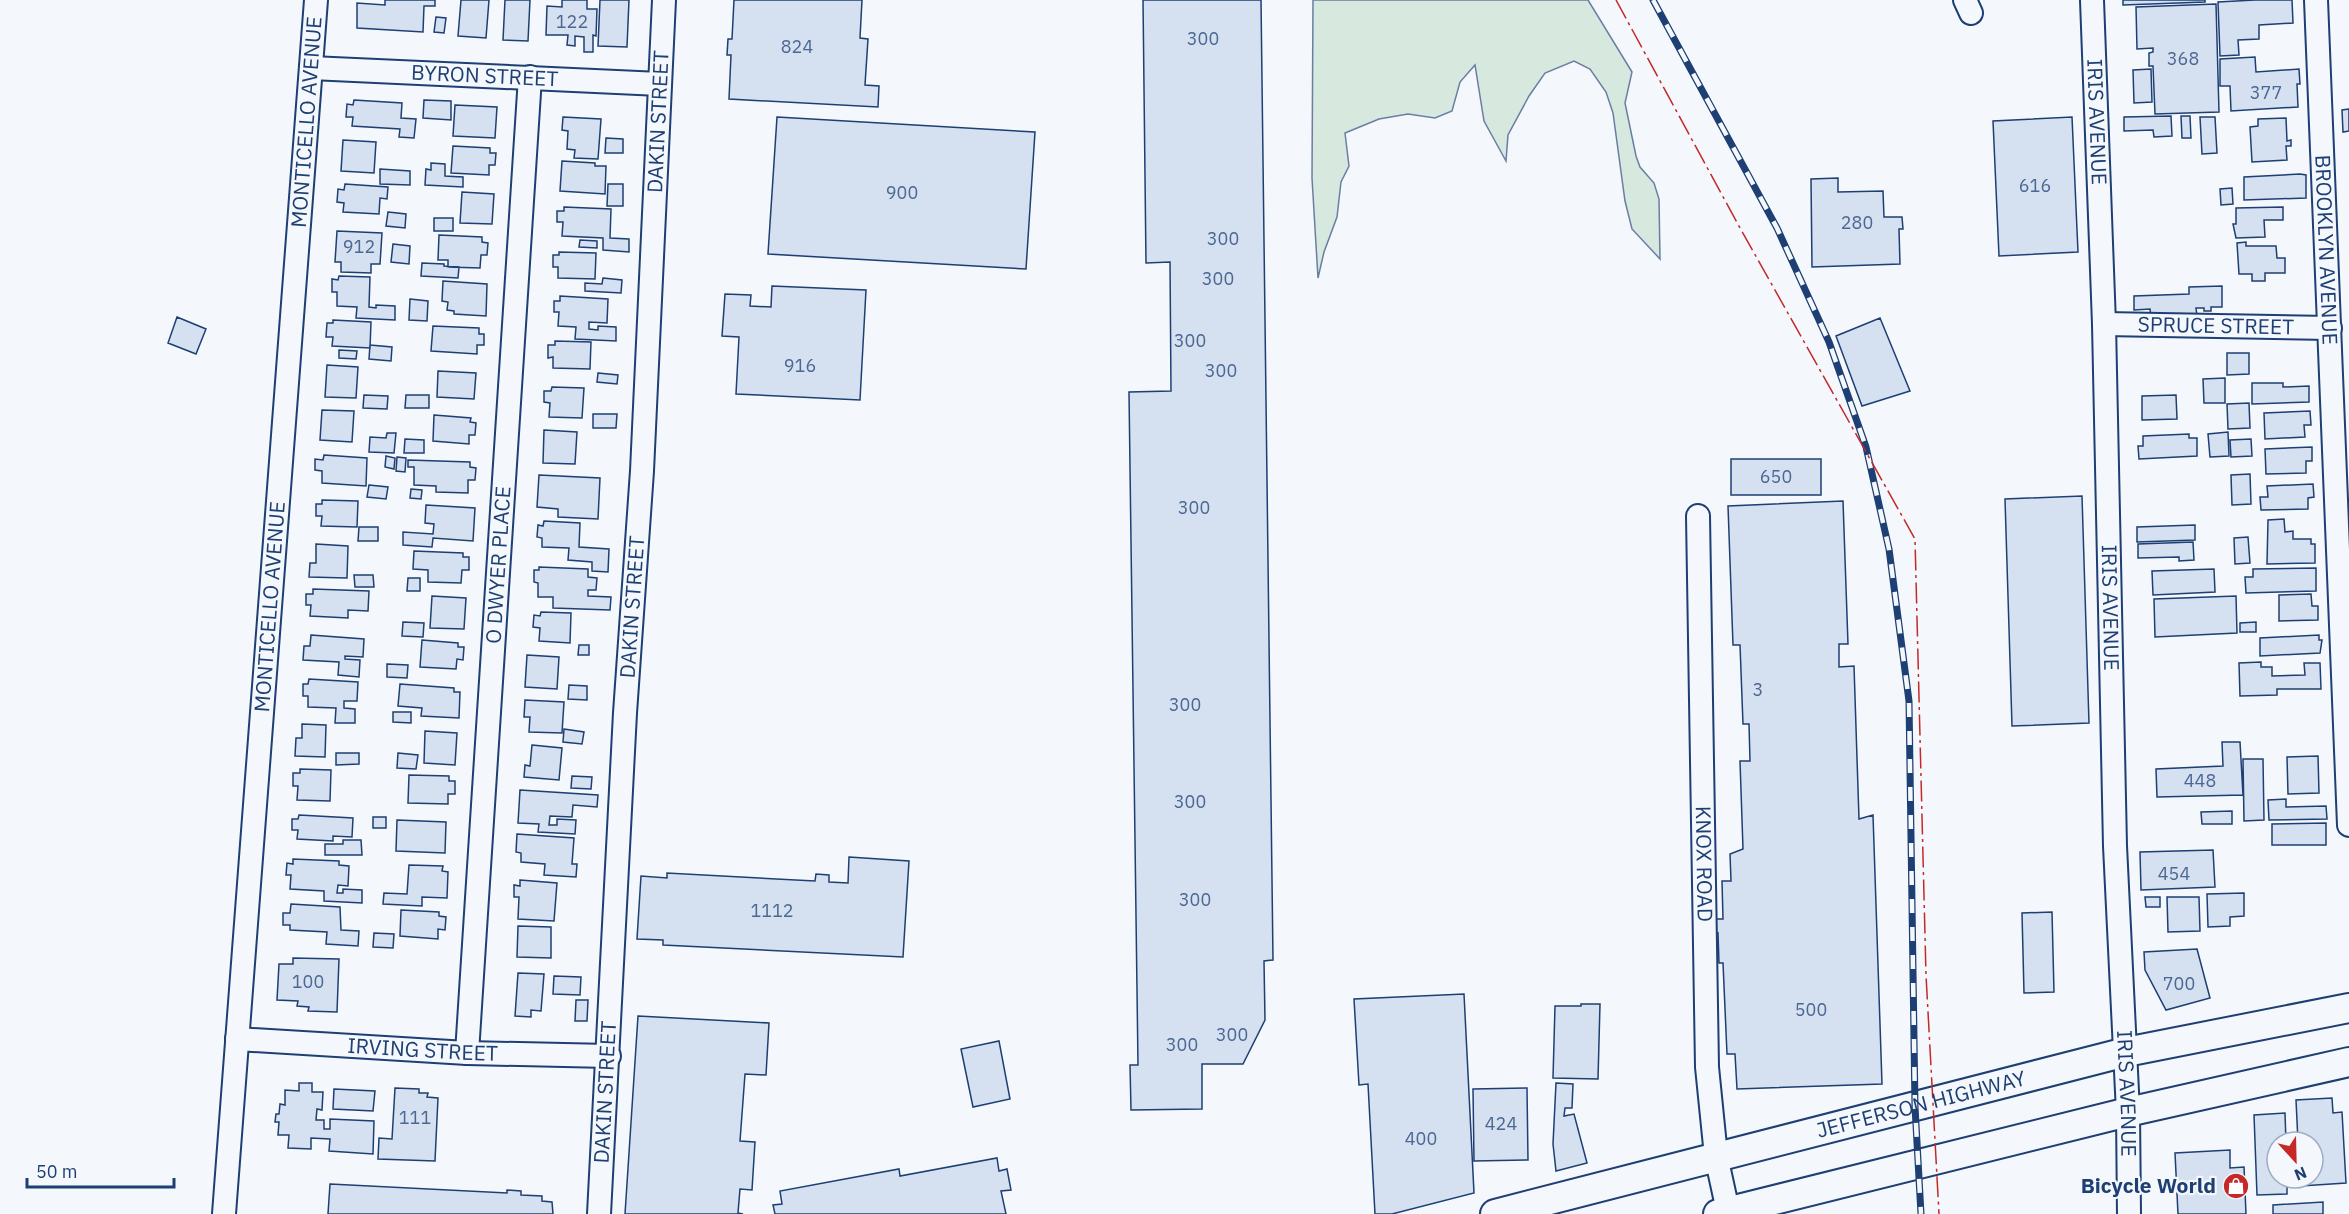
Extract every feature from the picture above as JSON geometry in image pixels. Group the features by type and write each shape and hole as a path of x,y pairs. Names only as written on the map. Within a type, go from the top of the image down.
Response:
{"main road":[{"name":"JEFFERSON HIGHWAY","path":"1495,1214 2126,1052 2349,1008"},
{"path":"1723,1213 2128,1112 2349,1062"}],"street":[{"name":"MONTICELLO AVENUE","path":"224,1214 316,0"},
{"name":"DAKIN STREET","path":"599,1214 625,713 642,471 664,0"},
{"name":"IRIS AVENUE","path":"2092,0 2104,324 2115,846 2126,1052 2129,1214"},
{"name":"BROOKLYN AVENUE","path":"2316,0 2349,825"},
{"name":"BYRON STREET","path":"310,68 660,84"},
{"name":"O DWYER PLACE","path":"467,1053 530,77"},
{"name":"SPRUCE STREET","path":"2104,324 2330,328"},
{"name":"KNOX ROAD","path":"1698,516 1707,1066 1723,1213"},
{"name":"IRVING STREET","path":"237,1039 467,1053 609,1056"}],"shaded area":[{"path":"1313,0 1588,0 1632,72 1625,103 1636,156 1640,167 1654,183 1659,199 1660,259 1632,229 1625,201 1613,113 1606,92 1590,69 1574,61 1545,73 1529,96 1508,135 1506,161 1484,121 1475,65 1460,82 1452,111 1435,118 1408,114 1379,119 1345,133 1349,166 1341,182 1337,217 1324,252 1318,278 1312,178"}],"building":[{"path":"385,0 435,0 435,6 424,6 423,32 357,28 357,3 385,5"},
{"path":"461,0 489,0 486,38 458,36"},
{"path":"505,0 530,0 528,41 503,40"},
{"path":"562,0 587,0 587,9 597,9 593,52 584,52 584,37 575,36 575,46 567,45 568,35 546,35 547,6 562,7"},
{"path":"600,0 629,0 627,47 598,46"},
{"path":"734,0 862,0 860,38 868,39 865,85 879,86 878,107 729,99 731,55 727,55 728,39 732,39"},
{"path":"1143,0 1261,0 1273,960 1264,961 1265,1020 1243,1064 1202,1064 1202,1109 1131,1110 1130,1065 1138,1065 1129,392 1171,391 1170,262 1146,263"},
{"path":"2123,0 2205,0 2205,2 2123,5"},
{"path":"2292,0 2293,23 2259,25 2259,39 2238,40 2239,55 2220,56 2218,2"},
{"path":"2216,4 2219,112 2155,114 2153,66 2149,66 2149,53 2153,52 2153,48 2137,49 2136,7"},
{"path":"436,17 446,18 444,33 434,32"},
{"path":"2255,57 2256,72 2299,69 2298,107 2231,111 2230,86 2220,86 2220,59"},
{"path":"2151,69 2152,102 2134,103 2133,70"},
{"path":"354,100 402,103 401,118 416,119 414,138 399,137 400,129 352,126 353,117 346,117 347,104 353,105"},
{"path":"424,100 451,101 451,120 423,118"},
{"path":"455,105 497,107 495,138 453,136"},
{"path":"2349,109 2349,131 2343,132 2342,110"},
{"path":"2171,116 2172,136 2154,137 2153,130 2124,131 2124,117"},
{"path":"2181,116 2190,116 2191,138 2182,138"},
{"path":"563,117 601,119 598,159 574,158 575,150 567,149 568,131 562,130"},
{"path":"777,117 1035,132 1026,269 768,254"},
{"path":"2072,117 2078,252 1999,256 1993,121"},
{"path":"2200,117 2215,117 2217,153 2202,154"},
{"path":"2286,118 2287,141 2291,140 2291,146 2286,146 2287,160 2252,162 2250,127 2258,126 2258,119"},
{"path":"606,138 623,139 623,153 605,153"},
{"path":"343,140 376,142 374,173 341,171"},
{"path":"453,146 490,148 490,153 496,153 495,165 489,165 489,175 451,173"},
{"path":"562,161 606,166 605,194 560,191"},
{"path":"431,163 445,164 445,176 463,177 463,187 425,185 426,169 431,170"},
{"path":"380,169 410,171 410,185 380,184"},
{"path":"2306,175 2306,198 2244,200 2244,177"},
{"path":"1838,178 1838,192 1883,191 1884,217 1902,217 1903,229 1899,229 1900,264 1812,267 1811,179"},
{"path":"345,184 388,187 387,199 380,198 379,214 343,212 344,203 337,202 338,189 344,190"},
{"path":"608,184 623,184 623,206 607,206"},
{"path":"2232,188 2233,204 2221,205 2220,189"},
{"path":"462,192 494,194 492,224 460,223"},
{"path":"564,207 611,209 610,238 629,239 629,252 603,250 603,238 562,236 563,222 557,222 557,211 564,211"},
{"path":"2283,207 2283,220 2264,220 2265,237 2236,238 2233,224 2236,224 2236,208"},
{"path":"388,212 406,214 405,228 386,226"},
{"path":"434,218 453,218 453,231 434,231"},
{"path":"337,231 382,233 380,264 371,264 371,273 341,272 341,262 335,262"},
{"path":"439,235 482,237 482,242 488,243 487,255 481,255 480,268 448,267 448,260 438,260"},
{"path":"580,240 597,241 597,248 579,247"},
{"path":"2246,242 2246,246 2276,246 2277,258 2285,258 2285,273 2265,273 2265,281 2252,281 2252,274 2239,274 2237,243"},
{"path":"393,244 410,246 409,264 391,262"},
{"path":"559,252 596,253 595,279 558,278 558,267 553,267 553,255 559,255"},
{"path":"422,263 459,267 458,278 421,276"},
{"path":"339,276 370,277 369,307 395,306 395,320 356,318 357,307 337,306 337,292 332,292 332,279 338,280"},
{"path":"603,278 622,280 621,293 585,291 585,283 602,284"},
{"path":"443,281 487,284 486,316 454,314 454,311 447,310 448,302 442,301"},
{"path":"772,286 866,290 860,400 736,394 739,337 722,336 725,294 751,295 750,306 771,307"},
{"path":"2222,286 2222,307 2211,307 2211,311 2196,308 2197,316 2151,317 2150,309 2134,310 2134,296 2189,294 2189,287"},
{"path":"560,296 608,299 607,323 589,322 589,329 598,330 598,326 616,327 616,341 575,339 576,327 558,326 559,312 554,312 554,301 560,301"},
{"path":"410,299 428,301 427,321 409,320"},
{"path":"177,317 206,329 196,354 168,343"},
{"path":"1880,318 1910,391 1862,406 1836,336"},
{"path":"333,320 371,322 370,348 332,346 333,337 326,337 327,323 333,323"},
{"path":"433,326 479,328 479,334 484,334 484,345 477,345 477,354 431,351"},
{"path":"555,341 591,342 590,369 553,368 553,357 548,358 548,345 555,345"},
{"path":"370,345 392,347 391,361 369,359"},
{"path":"339,350 357,351 356,359 339,358"},
{"path":"2227,353 2249,353 2249,374 2227,375"},
{"path":"327,365 358,367 356,398 325,397"},
{"path":"438,371 476,373 474,399 437,397"},
{"path":"598,373 618,375 617,384 597,382"},
{"path":"2225,378 2225,403 2204,403 2203,379"},
{"path":"2252,383 2283,383 2283,387 2309,386 2309,402 2252,404"},
{"path":"552,387 584,388 582,418 549,417 550,403 544,402 544,391 551,391"},
{"path":"364,395 388,396 387,409 363,408"},
{"path":"406,395 429,395 429,408 405,408"},
{"path":"2176,395 2177,419 2142,420 2142,396"},
{"path":"2249,403 2250,428 2228,429 2227,404"},
{"path":"322,410 354,411 352,442 320,440"},
{"path":"2310,411 2311,425 2304,425 2305,437 2265,439 2264,413"},
{"path":"593,414 617,414 616,428 593,428"},
{"path":"434,415 471,418 470,422 476,423 475,435 469,435 469,444 433,441"},
{"path":"544,430 577,432 575,464 543,463"},
{"path":"2228,432 2229,456 2210,457 2208,434"},
{"path":"387,433 396,433 394,453 369,452 370,437 386,438"},
{"path":"2189,434 2189,438 2197,438 2197,456 2139,459 2138,446 2143,446 2143,436"},
{"path":"405,439 424,440 424,453 404,453"},
{"path":"2251,439 2252,456 2231,457 2230,440"},
{"path":"2312,447 2312,461 2306,461 2306,473 2266,474 2265,449"},
{"path":"324,455 367,458 366,486 322,483 322,471 315,470 315,459 323,460"},
{"path":"386,456 395,458 394,469 385,467"},
{"path":"397,457 406,458 405,472 396,471"},
{"path":"1731,459 1821,459 1821,495 1731,495"},
{"path":"408,460 470,462 470,467 476,468 475,480 468,480 468,493 436,492 436,486 414,485 414,467 408,467"},
{"path":"2250,474 2251,504 2232,505 2231,475"},
{"path":"539,475 600,478 598,519 558,517 558,509 537,507"},
{"path":"2313,484 2314,497 2308,498 2308,509 2261,510 2260,497 2268,497 2267,486"},
{"path":"369,485 388,487 386,499 367,497"},
{"path":"411,489 422,490 421,499 410,498"},
{"path":"2082,496 2089,723 2012,726 2005,499"},
{"path":"322,500 358,501 357,527 321,526 322,516 316,516 316,504 322,504"},
{"path":"1843,501 1848,644 1839,644 1839,667 1854,666 1859,819 1873,815 1882,1084 1737,1089 1735,1054 1727,1054 1723,963 1719,963 1718,933 1712,934 1711,919 1723,919 1722,881 1731,881 1730,854 1743,849 1740,761 1750,761 1749,724 1743,724 1740,645 1733,645 1728,506"},
{"path":"426,505 475,508 473,541 433,538 432,547 403,545 403,532 433,534 434,524 425,523"},
{"path":"2284,519 2285,532 2293,531 2293,539 2311,539 2311,544 2315,544 2315,563 2267,564 2268,520"},
{"path":"544,521 580,523 579,547 609,549 608,572 592,571 592,562 568,560 569,548 542,547 542,538 537,537 538,525 543,526"},
{"path":"2195,525 2195,540 2137,542 2137,527"},
{"path":"359,527 378,527 378,541 358,541"},
{"path":"2248,537 2250,563 2235,564 2234,538"},
{"path":"2193,542 2194,560 2179,561 2179,557 2138,558 2138,544"},
{"path":"316,544 348,546 347,578 309,577 310,563 316,563"},
{"path":"414,551 463,553 463,557 469,557 469,570 462,570 461,583 428,582 428,570 413,569"},
{"path":"539,567 588,569 588,577 597,578 596,590 588,590 588,596 611,597 610,610 553,608 553,597 538,597 538,583 534,582 534,570 539,570"},
{"path":"2316,568 2316,591 2246,593 2245,577 2253,577 2253,569"},
{"path":"2214,569 2215,592 2153,595 2152,571"},
{"path":"354,575 373,575 374,587 355,587"},
{"path":"408,578 420,578 420,591 407,591"},
{"path":"313,589 369,591 368,611 348,610 348,618 310,616 311,605 306,605 306,594 313,594"},
{"path":"2311,594 2312,606 2318,606 2318,620 2279,621 2279,595"},
{"path":"432,596 466,598 464,629 430,628"},
{"path":"2236,596 2237,633 2155,637 2154,599"},
{"path":"541,612 571,613 570,643 539,641 540,628 533,627 534,615 540,616"},
{"path":"403,622 424,623 423,637 402,636"},
{"path":"2256,622 2256,632 2240,632 2240,623"},
{"path":"311,635 364,639 363,657 345,656 345,659 360,660 359,677 338,675 339,662 303,660 304,646 310,646"},
{"path":"2319,635 2319,640 2322,640 2320,653 2260,656 2260,638"},
{"path":"422,640 458,643 458,647 464,647 463,660 457,659 456,669 420,667"},
{"path":"579,645 589,645 589,655 578,655"},
{"path":"527,655 559,657 557,689 525,687"},
{"path":"2261,662 2261,667 2272,667 2272,676 2305,675 2304,663 2320,663 2321,689 2277,689 2277,695 2240,696 2239,663"},
{"path":"387,664 408,665 407,678 387,677"},
{"path":"309,679 358,682 357,701 344,701 344,708 355,709 355,723 335,723 336,708 308,707 308,696 303,696 303,684 308,684"},
{"path":"400,684 454,688 454,692 460,692 459,718 421,716 422,708 398,706"},
{"path":"569,685 587,686 587,700 568,699"},
{"path":"525,700 564,702 562,733 529,732 530,717 524,717"},
{"path":"393,712 411,712 411,723 393,722"},
{"path":"302,724 326,725 325,757 295,756 296,738 302,738"},
{"path":"564,729 584,732 582,744 563,742"},
{"path":"425,731 457,733 455,765 424,763"},
{"path":"2222,742 2240,742 2243,795 2157,797 2156,769 2223,766"},
{"path":"532,745 562,748 559,780 524,777 525,765 530,766"},
{"path":"336,753 359,753 359,764 336,765"},
{"path":"398,753 418,755 416,769 397,768"},
{"path":"2318,756 2319,793 2288,794 2287,757"},
{"path":"2243,759 2263,759 2264,820 2244,821"},
{"path":"300,769 331,770 330,801 297,800 298,786 293,786 293,773 300,773"},
{"path":"409,775 449,776 449,781 455,781 455,794 448,794 448,804 408,803"},
{"path":"572,776 592,777 591,789 571,788"},
{"path":"520,790 598,795 597,807 573,805 572,817 550,816 549,825 557,825 557,819 576,820 575,834 538,832 539,824 518,823"},
{"path":"2286,799 2286,807 2326,806 2327,819 2269,820 2268,800"},
{"path":"2232,811 2232,824 2202,824 2201,812"},
{"path":"299,815 353,818 352,837 333,836 333,841 297,839 298,830 292,830 292,819 298,819"},
{"path":"373,817 386,817 386,828 373,828"},
{"path":"397,820 446,822 445,853 396,851"},
{"path":"2326,823 2326,845 2272,845 2272,824"},
{"path":"517,834 574,838 572,864 577,864 576,877 544,875 545,864 521,862 521,853 516,852"},
{"path":"343,840 361,840 362,855 325,855 325,844 343,844"},
{"path":"2213,850 2215,887 2141,890 2140,852"},
{"path":"849,857 909,861 903,957 663,945 663,940 637,939 641,876 667,878 667,873 815,881 816,874 829,875 829,882 848,883"},
{"path":"293,859 339,861 339,865 349,866 348,886 338,885 337,893 343,893 343,889 362,890 362,903 324,901 324,891 290,889 291,875 286,875 287,863 293,864"},
{"path":"409,865 443,866 442,871 448,872 447,898 422,897 422,906 383,904 384,893 407,894"},
{"path":"520,880 557,883 554,921 518,919 519,897 514,897 514,885 520,886"},
{"path":"2244,893 2244,916 2230,917 2230,926 2208,927 2207,894"},
{"path":"2145,897 2160,897 2160,907 2146,907"},
{"path":"2167,897 2199,897 2200,931 2168,932"},
{"path":"291,904 340,907 341,930 359,931 358,946 326,944 327,932 290,930 290,925 283,925 283,913 290,913"},
{"path":"401,910 439,912 439,916 446,917 445,930 438,929 438,939 400,936"},
{"path":"2052,912 2054,992 2024,993 2022,913"},
{"path":"518,926 551,927 551,958 517,957"},
{"path":"374,933 394,934 393,948 373,947"},
{"path":"2197,949 2210,998 2166,1010 2145,970 2144,952"},
{"path":"293,958 339,959 337,1012 308,1011 309,1007 297,1006 298,1001 277,1000 279,964 293,964"},
{"path":"518,973 544,974 541,1011 531,1010 531,1017 515,1016"},
{"path":"554,976 581,977 580,995 553,994"},
{"path":"1464,994 1474,1193 1392,1214 1375,1214 1368,1084 1359,1085 1354,999"},
{"path":"576,1000 588,1000 587,1021 575,1021"},
{"path":"1581,1004 1600,1004 1598,1079 1553,1078 1555,1006 1581,1006"},
{"path":"638,1016 769,1023 766,1075 745,1074 740,1141 755,1142 752,1190 740,1189 738,1213 743,1214 625,1214"},
{"path":"999,1041 1010,1099 973,1107 961,1049"},
{"path":"299,1083 312,1083 312,1092 323,1092 322,1110 317,1109 316,1120 324,1120 324,1129 330,1129 330,1119 374,1121 373,1154 329,1151 330,1139 311,1138 311,1149 288,1148 289,1135 278,1135 279,1122 275,1122 276,1114 279,1114 280,1104 285,1105 285,1090 299,1091"},
{"path":"1556,1083 1573,1084 1572,1108 1565,1108 1564,1116 1574,1114 1587,1163 1556,1171 1553,1144"},
{"path":"395,1088 419,1089 419,1093 428,1093 427,1097 438,1098 435,1161 378,1159 379,1138 392,1139"},
{"path":"1527,1088 1528,1160 1474,1161 1473,1089"},
{"path":"334,1089 375,1091 373,1111 333,1109"},
{"path":"2332,1098 2333,1113 2342,1112 2346,1183 2325,1184 2325,1130 2297,1130 2296,1100"},
{"path":"2285,1113 2286,1130 2265,1130 2265,1190 2287,1190 2287,1194 2257,1195 2254,1115"},
{"path":"2230,1150 2230,1168 2244,1167 2246,1214 2178,1214 2175,1153"},
{"path":"997,1158 999,1171 1007,1169 1011,1190 1001,1191 1006,1214 775,1214 773,1205 782,1204 780,1191 899,1169 900,1176"},
{"path":"330,1184 507,1193 507,1190 521,1191 521,1195 542,1196 542,1201 552,1202 553,1214 328,1214"},
{"path":"2323,1202 2323,1214 2273,1214 2273,1205"}],"railway":[{"path":"1653,0 1777,228 1829,342 1866,447 1889,549 1909,701 1915,1107 1921,1214"}],"power":[{"path":"1616,0 1740,228 1915,539 1926,975 1939,1214"}],"place":[{"name":"Bicycle World","path":"2236,1186"}]}
